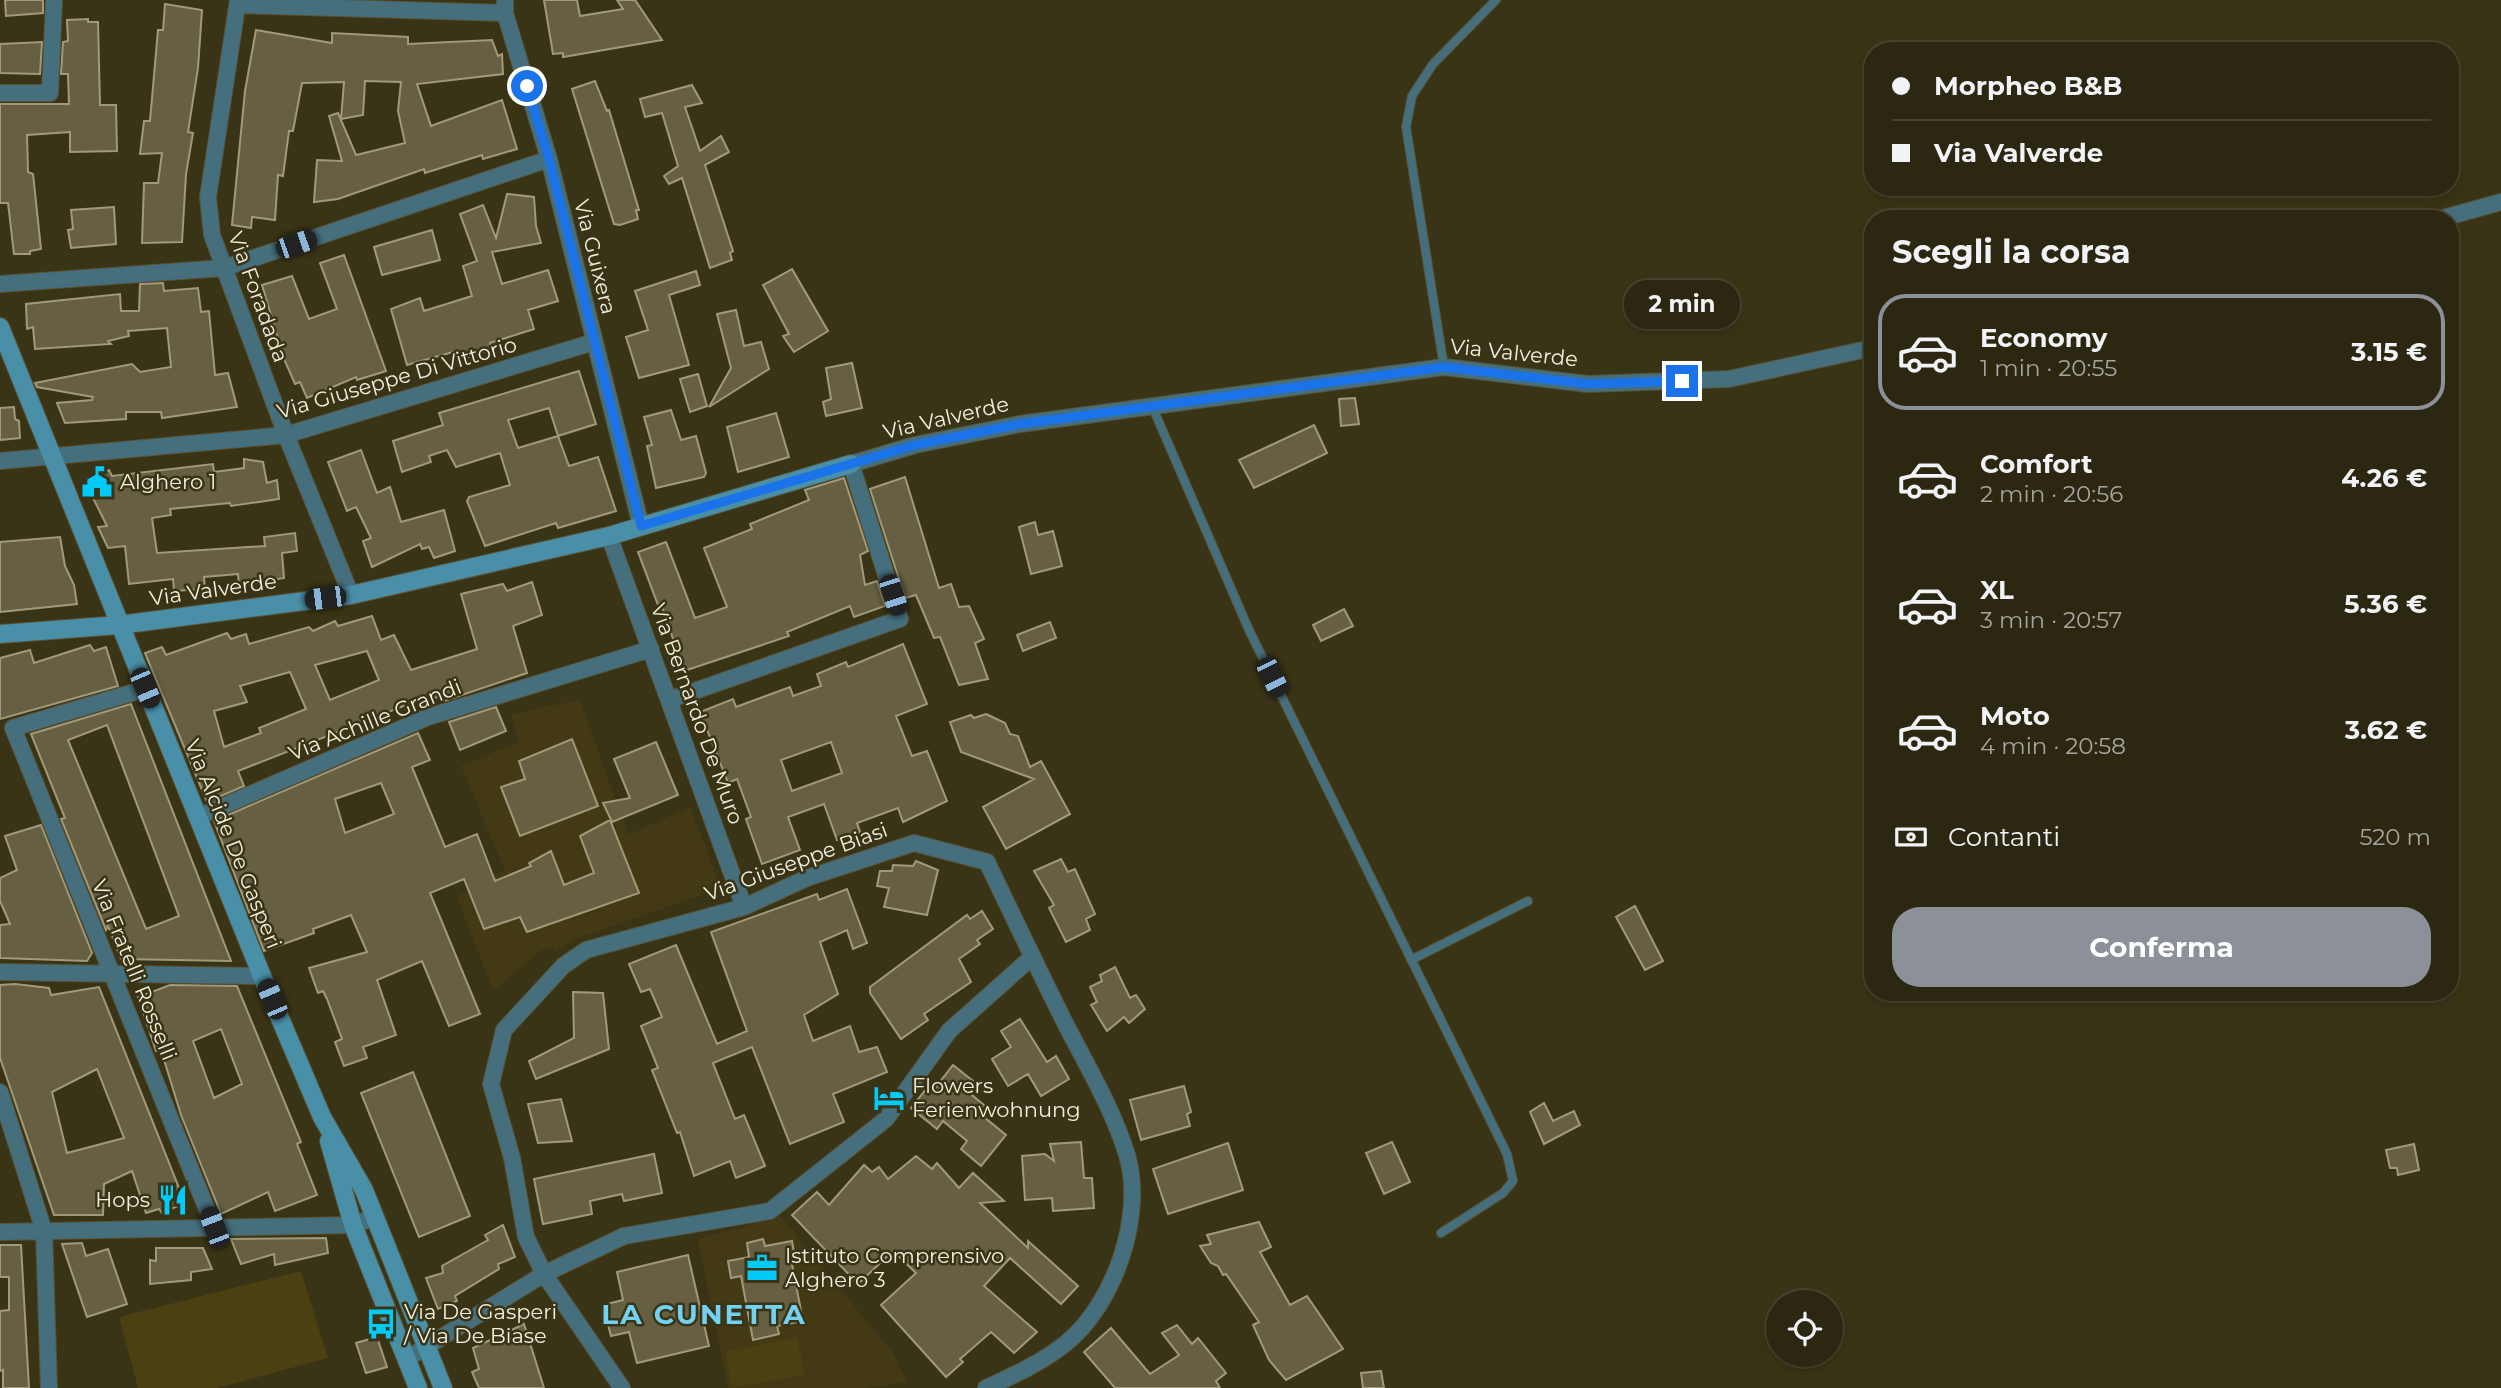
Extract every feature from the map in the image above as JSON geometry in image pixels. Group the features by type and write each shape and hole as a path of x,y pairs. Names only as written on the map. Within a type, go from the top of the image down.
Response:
{"street":[{"path":"0,93 50,93 54,0"},
{"path":"238,3 505,6"},
{"name":"Via Foradada","path":"238,3 208,197 212,235 286,435 351,595"},
{"name":"Via Guixera","path":"505,6 549,159 641,526"},
{"path":"0,284 224,268 549,159"},
{"path":"2459,214 2501,202"},
{"name":"Via Alcide De Gasperi","path":"0,327 262,976 322,1117 354,1225 418,1388"},
{"name":"Via Giuseppe Di Vittorio","path":"0,461 286,435 594,342"},
{"name":"Via Valverde","path":"0,634 119,625 351,595 609,536 915,445 1020,424 1444,367 1588,384 1729,379 1864,350"},
{"path":"669,700 901,619 852,464"},
{"name":"Via Bernardo De Muro","path":"609,536 744,906"},
{"name":"Via Achille Grandi","path":"198,817 428,717 651,649"},
{"name":"Via Fratelli Rosselli","path":"145,688 13,729 214,1227"},
{"name":"Via Giuseppe Biasi","path":"622,1388 544,1274 527,1237 512,1158 491,1084 504,1030 562,966 586,950 744,906 807,878 914,843 987,862 1106,1104 1128,1157 1132,1219 1116,1272 1090,1319 1067,1342 1040,1362 986,1388"},
{"path":"408,1358 544,1274 625,1236 770,1211 886,1119 949,1031 1032,957"},
{"path":"0,972 262,976"},
{"path":"0,1092 44,1231 49,1388"},
{"name":"Via Alcide De Gasperi","path":"322,1117 364,1190 443,1388"},
{"path":"0,1232 354,1225 375,1217"}],"lane":[{"path":"1444,367 1406,127 1412,96 1433,64 1496,0"},
{"path":"1152,406 1249,630 1507,1154 1513,1181 1503,1193 1441,1233"},
{"path":"1411,960 1528,901"}],"shaded area":[{"path":"580,700 628,835 690,807 721,888 573,940 556,952 552,946 540,951 493,991 457,897 505,870 461,766 519,742 511,714"},
{"path":"781,1217 893,1353 907,1382 864,1388 728,1388 698,1239"},
{"path":"301,1271 328,1358 217,1388 138,1388 119,1317"},
{"path":"797,1337 805,1375 732,1388 725,1352"}],"building":[{"path":"5,0 43,0 43,13 6,16"},
{"path":"544,0 577,0 580,16 623,9 617,0 635,0 662,40 563,57 563,53 553,54"},
{"path":"165,4 202,10 198,68 188,132 193,133 186,174 182,242 142,243 144,183 158,183 162,153 140,154 144,121 150,121 158,30 163,30"},
{"path":"88,19 88,22 98,22 100,105 116,105 117,151 70,152 70,132 27,135 28,172 33,174 41,249 30,251 30,254 14,254 8,203 0,203 0,104 69,104 68,74 61,74 63,42 68,41 67,20"},
{"path":"256,30 332,43 332,33 408,37 408,44 492,40 498,56 502,54 503,74 417,84 431,126 502,100 517,149 483,159 482,155 425,173 424,169 338,199 314,202 317,160 342,161 329,116 338,113 356,155 405,143 398,111 401,82 365,81 363,115 341,119 344,82 302,83 293,131 289,131 283,176 278,175 275,220 252,217 251,228 232,225 245,91"},
{"path":"42,42 40,74 0,73 0,44"},
{"path":"595,81 607,111 609,110 639,210 636,210 638,219 620,225 614,224 572,89"},
{"path":"692,85 702,103 685,107 700,151 721,136 729,152 705,165 733,251 730,253 732,260 710,268 682,178 669,184 664,176 678,166 662,113 645,117 640,99"},
{"path":"507,194 534,197 536,226 541,243 492,252 502,284 548,270 558,301 528,310 534,329 490,343 492,349 456,361 453,352 407,365 391,309 420,298 424,311 472,296 463,266 477,261 460,214 483,205 496,238"},
{"path":"114,207 116,244 71,248 68,230 73,229 71,210"},
{"path":"432,230 440,260 382,275 374,247"},
{"path":"344,255 386,371 357,380 356,377 307,398 300,382 295,384 284,359 262,285 292,276 309,319 337,309 320,263"},
{"path":"792,269 828,331 794,352 783,336 789,334 763,285"},
{"path":"696,271 700,285 669,295 689,365 639,378 626,337 648,330 635,291"},
{"path":"163,283 164,291 198,288 201,312 209,311 215,375 228,373 237,407 162,418 161,412 126,412 126,419 65,423 57,403 92,400 93,397 37,387 35,383 132,364 140,372 171,367 167,328 128,331 129,336 108,341 111,344 35,349 33,327 27,329 26,304 120,294 121,311 139,311 140,284"},
{"path":"736,310 744,346 761,342 769,369 709,407 731,368 717,314"},
{"path":"852,363 862,408 826,416 823,402 831,399 826,368"},
{"path":"579,371 596,424 558,436 569,466 598,457 616,511 558,528 556,523 485,546 467,501 469,497 510,485 500,453 456,467 447,450 429,456 431,462 402,472 393,441 443,425 439,413","holes":["549,408 558,436 518,448 508,420"]},
{"path":"698,374 707,406 690,412 680,379"},
{"path":"1355,398 1359,424 1341,426 1339,399"},
{"path":"14,407 15,419 19,421 20,438 0,440 0,408"},
{"path":"671,410 681,440 696,436 706,473 704,477 656,488 647,446 652,445 644,417"},
{"path":"776,413 789,457 738,472 727,427"},
{"path":"1314,425 1327,453 1254,488 1239,460"},
{"path":"361,450 377,493 390,487 401,522 444,510 455,551 434,558 429,547 422,549 420,544 372,567 363,541 371,538 356,507 347,511 328,462"},
{"path":"244,459 263,462 267,483 277,480 279,499 231,506 230,503 170,509 171,515 152,518 157,553 265,546 264,537 295,533 297,551 282,553 284,578 239,585 238,574 204,577 205,589 174,591 173,579 129,584 125,546 108,548 98,527 107,526 85,482 109,470 112,476 213,464 214,472 244,468"},
{"path":"905,477 939,588 951,584 959,607 969,606 984,639 975,643 988,679 959,685 940,637 934,638 916,595 905,598 870,489"},
{"path":"844,478 868,551 860,555 865,585 877,581 885,606 854,617 850,606 787,632 789,636 684,671 661,604 658,605 638,552 666,542 695,618 727,607 704,548 752,529 750,524 809,500 805,490"},
{"path":"1035,522 1038,535 1053,531 1062,566 1031,574 1019,527"},
{"path":"60,537 65,566 74,585 77,604 0,612 0,542"},
{"path":"532,582 542,615 513,626 527,673 441,702 438,697 430,699 429,696 238,771 244,786 207,802 145,653 162,647 166,655 227,633 231,639 246,634 249,644 309,627 313,631 335,621 338,626 372,616 381,640 394,635 411,670 477,649 461,594 503,584 507,591","holes":["367,651 379,680 330,700 315,665","290,672 306,709 259,728 261,733 224,747 214,711 247,702 240,686"]},
{"path":"1344,609 1353,626 1321,641 1313,625"},
{"path":"1050,622 1056,638 1023,651 1017,635"},
{"path":"903,644 927,704 896,716 912,756 927,751 947,801 903,822 898,808 857,823 860,832 837,840 824,804 788,817 800,850 762,864 746,819 751,817 737,779 728,783 700,712 733,699 736,707 790,687 793,696 821,686 817,674 846,662 848,667","holes":["831,742 842,773 792,791 781,760"]},
{"path":"90,645 94,651 106,647 118,686 0,719 0,658 30,650 34,663"},
{"path":"131,704 231,961 121,959 108,926 106,930 61,819 65,818 31,734","holes":["107,725 179,916 146,929 68,740"]},
{"path":"496,707 506,731 460,750 449,722"},
{"path":"986,714 1005,723 1010,734 1018,736 1030,767 1041,761 1070,814 1006,849 983,807 1034,779 961,752 950,722 971,715 974,718"},
{"path":"418,733 430,760 412,767 445,847 477,834 495,881 531,866 529,863 551,851 564,885 594,873 580,836 610,820 639,893 527,932 520,917 484,929 464,879 430,893 480,1014 449,1026 422,961 377,980 396,1035 363,1047 367,1058 344,1066 335,1042 342,1039 327,999 323,991 318,993 309,968 367,952 351,915 313,929 314,933 264,951 214,821","holes":["381,783 394,814 345,833 335,799"]},
{"path":"572,739 598,806 520,836 501,787 525,779 519,761"},
{"path":"656,742 678,795 612,822 603,803 630,798 614,759"},
{"path":"41,825 92,953 87,961 0,958 0,925 10,924 0,901 0,878 17,870 5,836"},
{"path":"1061,859 1068,872 1075,869 1095,914 1086,919 1090,930 1066,942 1049,908 1054,905 1034,871"},
{"path":"916,861 938,870 927,915 884,907 889,888 877,886 880,871 892,871 893,865 913,866"},
{"path":"847,889 867,943 853,949 847,930 820,942 838,994 804,1015 813,1041 850,1026 859,1052 877,1047 887,1072 833,1094 844,1122 790,1144 752,1047 713,1063 735,1119 744,1115 765,1166 736,1178 730,1161 694,1176 680,1132 677,1133 652,1070 658,1068 641,1026 662,1017 650,989 641,992 629,964 676,945 717,1044 747,1031 711,932 817,894 819,900"},
{"path":"1635,906 1663,961 1645,970 1616,917"},
{"path":"982,911 993,929 977,940 980,944 959,959 971,982 924,1014 928,1020 901,1039 870,993 870,987 967,915 970,919"},
{"path":"1115,967 1130,998 1136,995 1145,1009 1129,1023 1124,1017 1107,1031 1091,1005 1097,1002 1090,987 1102,981 1100,975"},
{"path":"0,985 49,988 51,995 99,987 185,1203 162,1213 159,1209 146,1213 132,1171 104,1184 103,1215 54,1215 0,1058","holes":["97,1069 124,1138 67,1153 52,1092"]},
{"path":"170,985 237,986 301,1142 297,1144 317,1195 275,1211 268,1192 221,1214 181,1115 161,1050 156,1051 138,997","holes":["221,1029 242,1084 214,1098 193,1041"]},
{"path":"573,992 603,993 609,1049 536,1079 529,1061 574,1038"},
{"path":"1020,1019 1047,1062 1056,1056 1069,1079 1041,1096 1028,1074 1008,1086 992,1059 1011,1047 1001,1031"},
{"path":"953,1065 973,1081 966,1090 990,1110 984,1117 1006,1135 981,1166 961,1149 967,1141 943,1121 937,1129 911,1108 927,1088 932,1092"},
{"path":"413,1072 470,1216 419,1237 361,1093"},
{"path":"1184,1086 1191,1112 1187,1114 1190,1126 1141,1140 1130,1100"},
{"path":"561,1099 572,1141 538,1143 528,1104"},
{"path":"1544,1103 1553,1121 1574,1111 1580,1125 1544,1144 1530,1112"},
{"path":"1081,1142 1084,1178 1092,1178 1094,1208 1053,1211 1052,1198 1025,1200 1022,1156 1045,1154 1054,1161 1050,1144"},
{"path":"1392,1142 1410,1182 1384,1194 1366,1153"},
{"path":"1228,1143 1243,1190 1168,1214 1153,1169"},
{"path":"2414,1144 2419,1170 2398,1175 2397,1168 2390,1168 2386,1150"},
{"path":"654,1154 662,1193 624,1201 622,1194 590,1201 592,1214 543,1224 534,1179"},
{"path":"916,1156 932,1169 937,1163 959,1188 973,1173 1004,1201 980,1203 1028,1248 1028,1241 1078,1286 1061,1304 1010,1258 984,1286 1037,1332 1014,1353 991,1332 960,1359 963,1362 946,1377 881,1305 916,1273 893,1251 858,1284 792,1215 817,1192 829,1205 864,1165 872,1172 879,1167 888,1179"},
{"path":"1259,1222 1271,1247 1260,1252 1290,1305 1307,1296 1343,1349 1286,1380 1269,1360 1253,1325 1259,1322 1226,1274 1223,1275 1218,1266 1211,1263 1200,1246 1211,1244 1207,1235"},
{"path":"503,1225 515,1257 498,1264 499,1269 455,1296 457,1301 438,1309 426,1278 443,1273 442,1266 488,1240 485,1235"},
{"path":"326,1238 328,1253 275,1265 274,1254 241,1264 231,1239"},
{"path":"763,1239 765,1246 792,1241 796,1263 792,1264 803,1321 777,1326 779,1334 753,1340 741,1276 731,1278 728,1261 749,1257 747,1243"},
{"path":"82,1243 86,1256 108,1249 127,1304 87,1317 62,1244"},
{"path":"0,1245 21,1245 29,1388 3,1388 3,1370 0,1371 0,1311 9,1310 9,1277 0,1277"},
{"path":"156,1248 203,1248 212,1269 191,1272 191,1280 150,1284 150,1260 156,1261"},
{"path":"688,1255 709,1346 637,1363 629,1332 611,1336 603,1305 623,1300 617,1272"},
{"path":"524,1324 544,1388 479,1388 472,1372 479,1369 473,1348"},
{"path":"1177,1325 1192,1344 1198,1338 1226,1373 1216,1381 1220,1388 1115,1388 1084,1352 1111,1328 1150,1374 1179,1355 1162,1333"},
{"path":"377,1337 387,1367 366,1373 356,1343"},
{"path":"1381,1371 1384,1388 1363,1388 1361,1373"}],"place":[{"name":"Alghero 1","path":"97,482"},
{"name":"Flowers Ferienwohnung","path":"889,1098"},
{"name":"Hops","path":"173,1200"},
{"name":"Istituto Comprensivo Alghero 3","path":"762,1268"},
{"name":"Via De Gasperi / Via De Biase","path":"381,1324"}],"district":[{"name":"LA CUNETTA","path":"704,1314"}],"route":[{"path":"527,86 549,159 641,526 915,445 1020,424 1444,367 1588,384 1682,381"}]}
